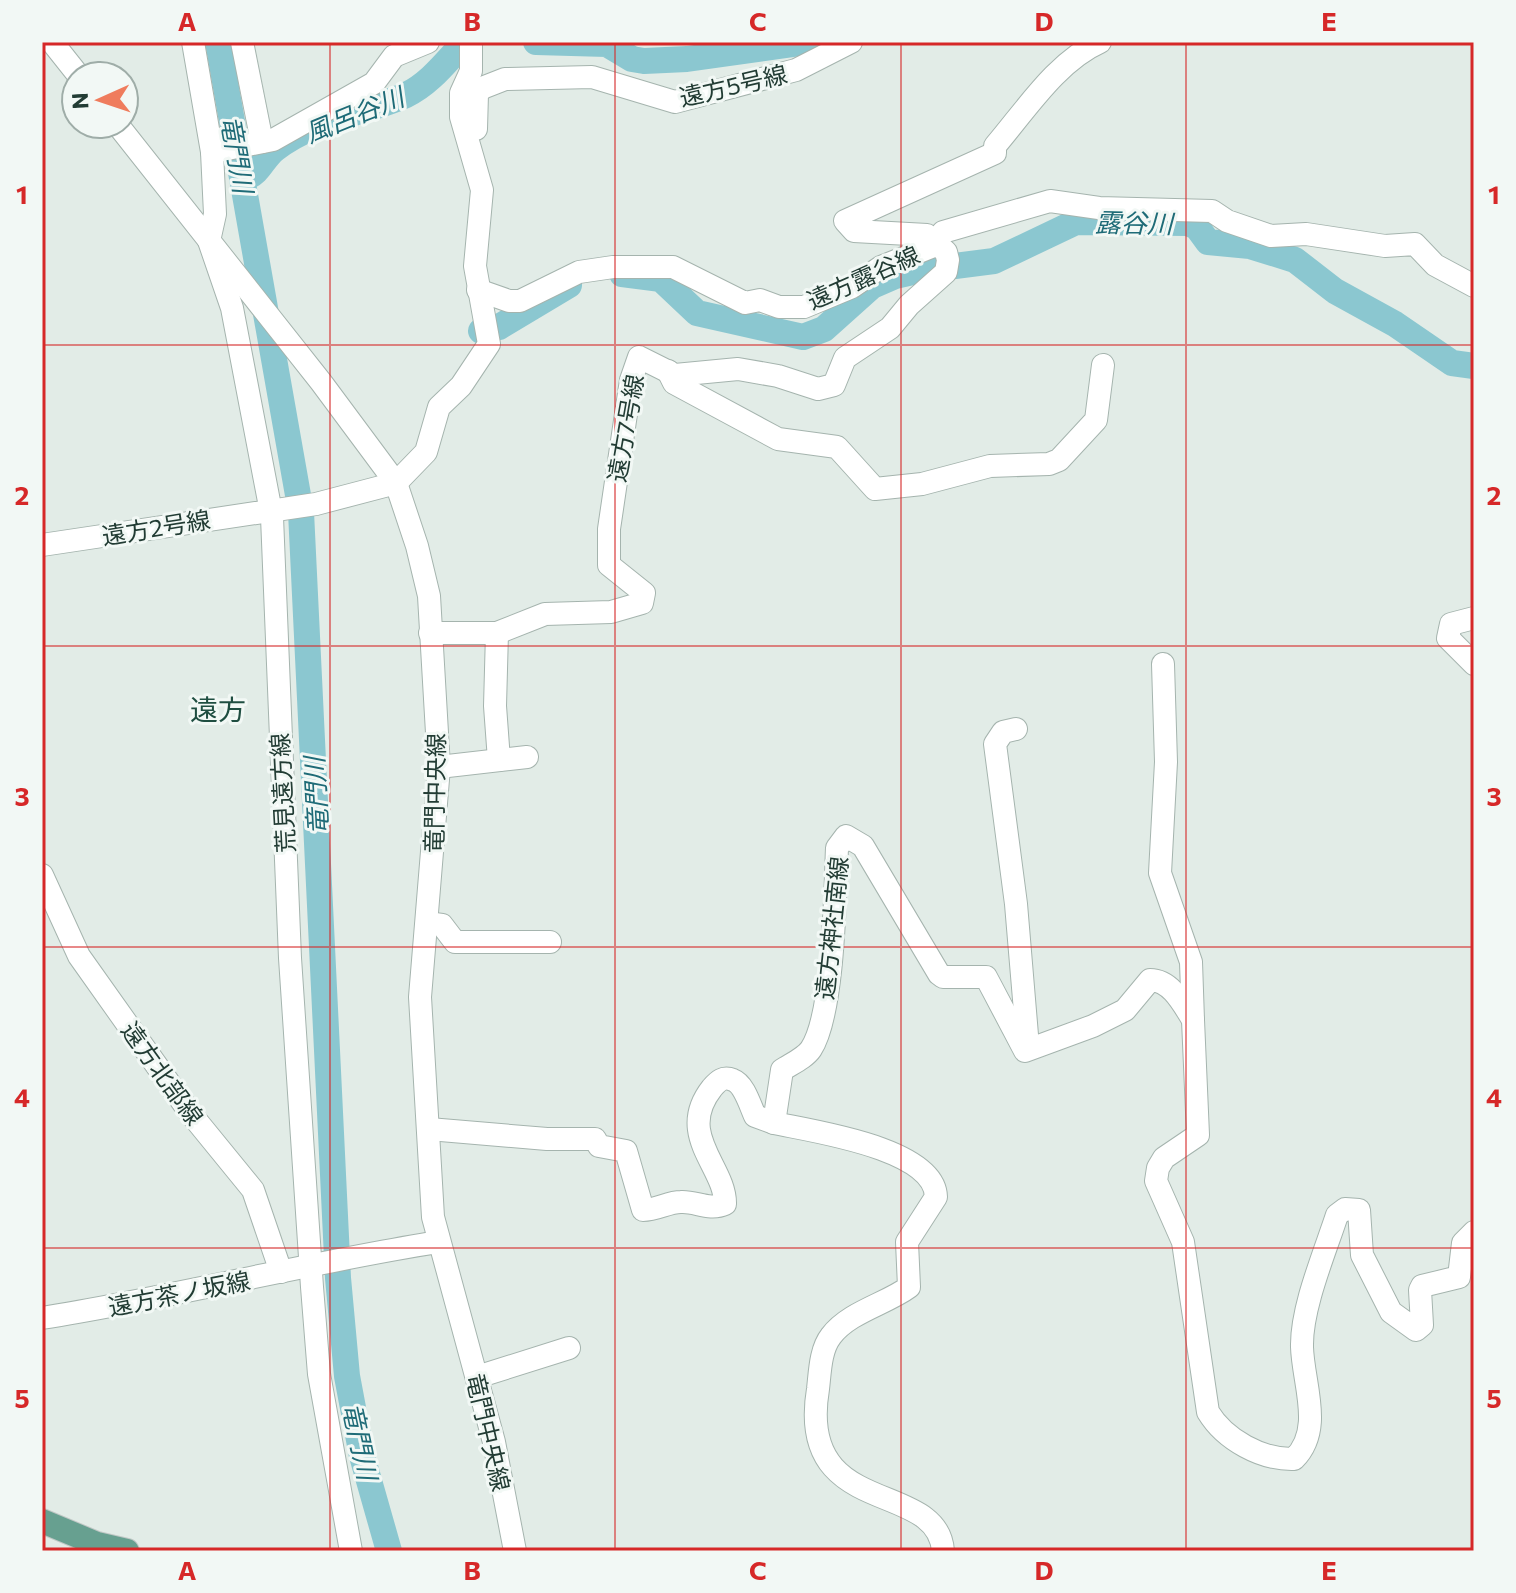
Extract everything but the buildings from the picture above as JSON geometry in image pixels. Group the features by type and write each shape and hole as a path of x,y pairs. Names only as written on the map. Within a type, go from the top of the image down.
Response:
{"main road":[{"path":"42,1521 97,1544 127,1551"}],"street":[{"path":"52,42 66,60"},
{"name":"荒見遠方線","path":"193,42 214,152 215,250 232,308 270,510 290,958 319,1374 351,1551"},
{"path":"242,42 260,143"},
{"path":"214,152 273,140 374,83 394,56 428,42"},
{"path":"396,483 426,452 434,414 461,386 489,344 475,266 482,190 470,145 464,136 461,93 471,71 471,42"},
{"name":"遠方5号線","path":"470,145 477,126 477,94 489,84 505,79 592,77 675,102 796,70 851,42"},
{"path":"668,371 675,375 738,369 778,376 818,389 834,385 845,358 890,328 909,305 946,272 946,252 927,235 854,231 845,221 995,153 995,146 1046,85 1086,48 1100,42"},
{"name":"竜門中央線","path":"129,140 308,365 396,483 417,546 429,596 439,767 420,997 438,1242 494,1442 515,1551"},
{"name":"遠方露谷線","path":"478,290 509,301 520,301 579,272 613,267 673,267 745,303 760,300 779,307 804,307 852,287 881,267 936,245 943,232 1050,201 1099,208 1212,211 1227,221 1271,236 1306,234 1385,246 1415,244 1435,265 1474,286"},
{"name":"遠方7号線","path":"430,633 497,633 545,614 611,612 632,608 645,598 644,593 609,565 609,529 635,365 639,357 645,357 668,371 674,383 778,439 837,447 875,489 922,484 990,466 1049,464 1059,460 1096,420 1103,365"},
{"name":"遠方2号線","path":"42,545 316,504 396,483"},
{"path":"1474,618 1451,624 1448,638 1474,664"},
{"path":"497,633 495,706 499,760"},
{"path":"1163,664 1166,762 1160,873 1191,962 1198,1135 1164,1158 1156,1181 1183,1242 1208,1412 1216,1425 1247,1447 1277,1459 1294,1459 1304,1449 1310,1419 1302,1346 1304,1324 1337,1215 1345,1209 1359,1210 1359,1247 1391,1312 1416,1330 1422,1325 1422,1286 1459,1277 1463,1243 1474,1232"},
{"path":"1016,729 1003,732 995,744 1016,904 1029,1052 1125,1010 1150,980 1159,980 1169,987 1193,1020"},
{"path":"439,767 527,757"},
{"name":"遠方神社南線","path":"774,1123 782,1070 811,1050 822,1014 830,972 837,848 846,836 863,846 939,974 943,977 986,977 1025,1051 1029,1052"},
{"name":"遠方北部線","path":"42,875 48,906 79,956 191,1114 253,1190 281,1272"},
{"path":"427,923 442,925 455,942 550,942"},
{"path":"429,1129 547,1139 595,1139 599,1146 622,1148 643,1210 656,1210 681,1202 700,1207 725,1204 701,1147 700,1129 708,1094 721,1079 739,1084 755,1116 857,1141 896,1154 932,1181 936,1197 907,1242 909,1287 843,1324 831,1336 825,1347 815,1404 817,1442 823,1457 858,1489 925,1517 941,1535 943,1551"},
{"name":"遠方茶ノ坂線","path":"42,1318 152,1301 312,1263 438,1242"},
{"path":"477,1377 569,1348"}],"path":[{"path":"42,1548 48,1551"}],"waterway":[{"name":"竜門川","path":"218,42 301,512 338,1278 347,1376 362,1456 389,1551"},
{"name":"風呂谷川","path":"536,42 607,44 632,59 644,61 687,59 808,42"},
{"name":"風呂谷川","path":"245,178 254,173 275,149 305,131 406,95 436,73 461,46"},
{"name":"露谷川","path":"955,266 994,261 1076,222 1188,223 1197,227 1208,242 1250,246 1295,260 1335,291 1395,324 1452,363 1474,366"},
{"name":"露谷川","path":"622,274 661,279 697,313 803,337 824,329 872,286 895,276 939,266"},
{"name":"露谷川","path":"481,331 499,327 569,285"}],"district":[{"name":"遠方","path":"218,709"}]}
